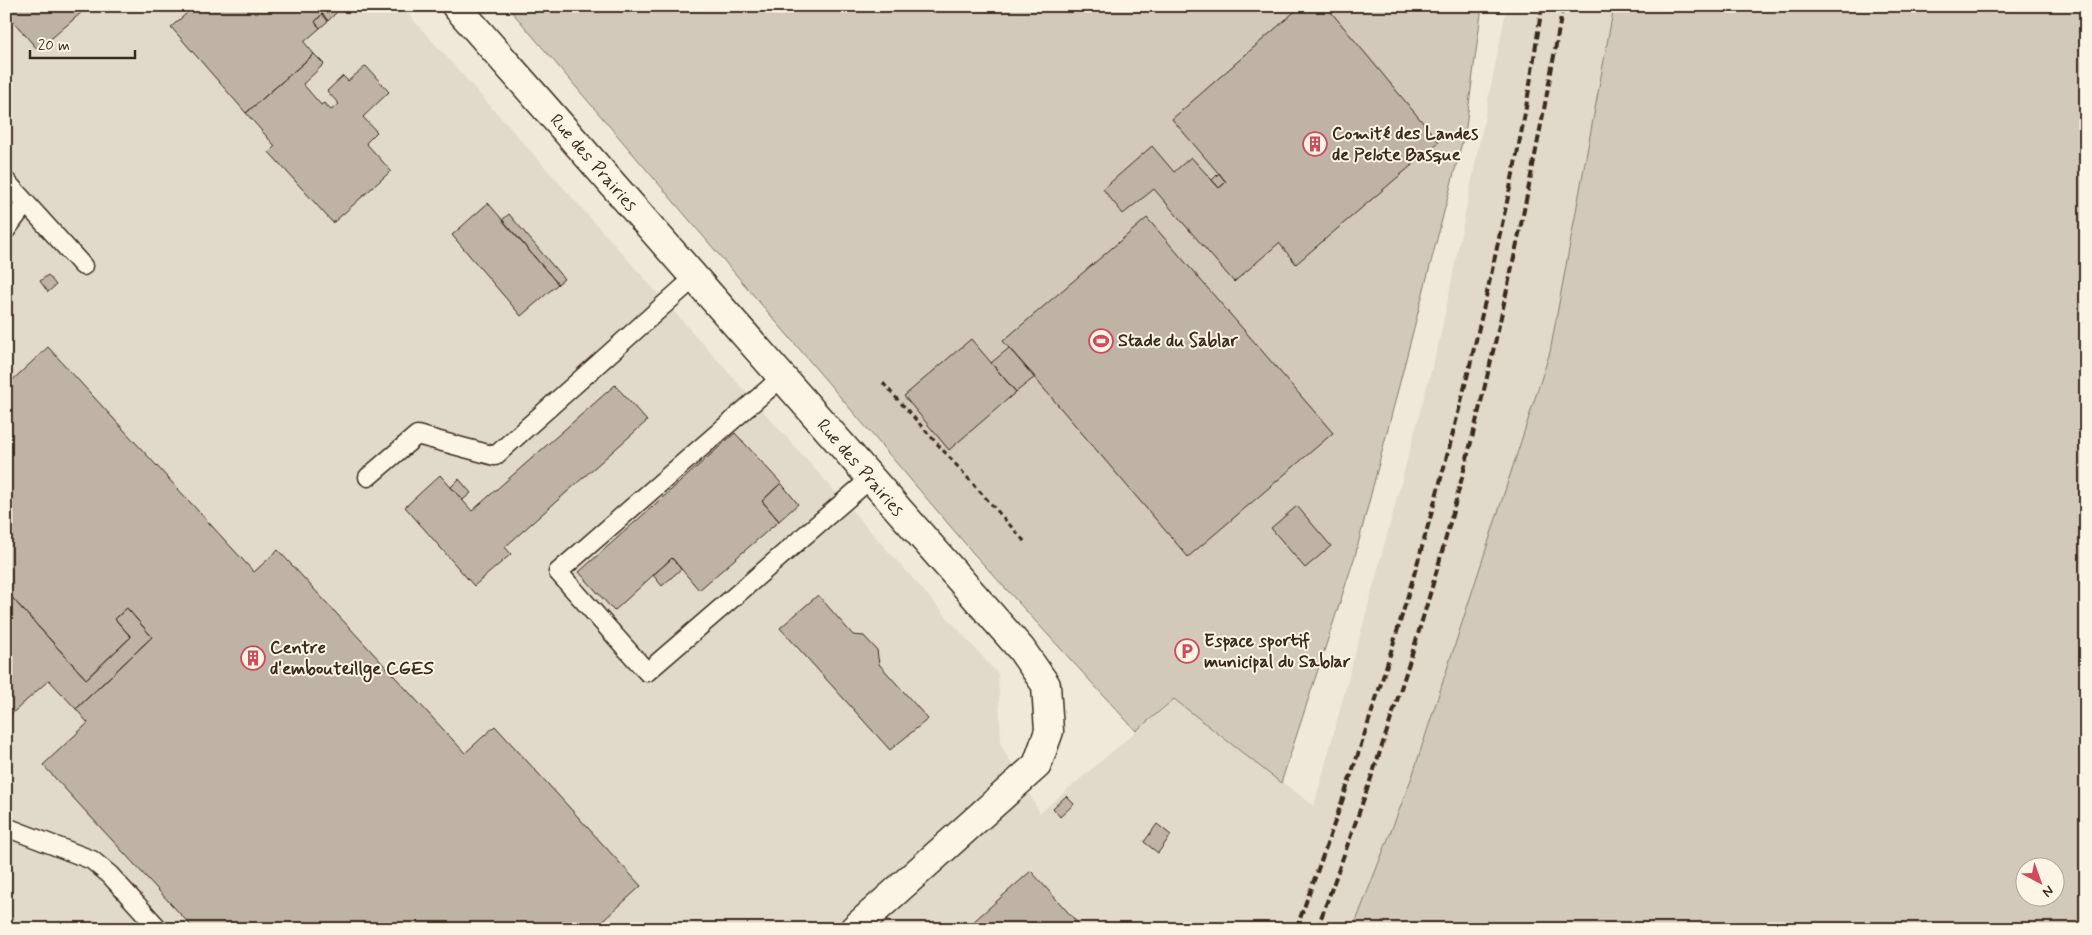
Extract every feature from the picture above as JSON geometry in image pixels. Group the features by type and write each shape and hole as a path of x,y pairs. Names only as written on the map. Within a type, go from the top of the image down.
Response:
{"street":[{"name":"Rue des Prairies","path":"456,6 1021,650 1046,685 1049,731 1037,765 854,929"}],"lane":[{"path":"6,181 83,266"},
{"path":"6,230 26,203"},
{"path":"368,477 417,435 495,456 694,278"},
{"path":"781,378 558,572 647,672 870,479"},
{"path":"6,827 92,860 110,875 159,929"}],"path":[{"path":"883,383 1025,542"}],"shaded area":[{"path":"6,6 401,6 998,674 1001,745 1040,813 1174,699 1314,806 1440,338 1507,6 1614,6 1550,352 1412,777 1353,929 6,929"},
{"name":"Stade du Sablar","path":"507,6 1482,6 1466,127 1355,556 1281,783 1174,699 1136,731 974,554"},
{"path":"1614,6 2086,6 2086,929 1353,929 1412,777 1550,352"}],"building":[{"path":"6,6 89,6 38,50 6,13"},
{"path":"195,6 317,6 322,14 315,22 320,28 304,42 314,54 246,113 171,27"},
{"path":"317,6 333,6 338,11 328,21"},
{"name":"Comité des Landes de Pelote Basque","path":"1301,6 1326,6 1439,142 1296,264 1279,243 1234,282 1154,189 1123,214 1103,189 1152,146 1174,172 1191,157 1219,188 1226,182 1172,119"},
{"path":"322,14 328,21 320,28 315,22"},
{"path":"314,54 324,64 303,84 321,105 324,103 331,110 339,104 327,91 343,76 348,81 366,66 389,92 363,117 377,132 366,143 391,171 333,223 269,152 275,146 246,113"},
{"path":"1219,173 1226,182 1219,188 1212,180"},
{"path":"488,203 558,284 521,316 452,235"},
{"path":"509,214 564,279 558,284 502,220"},
{"path":"1147,218 1333,433 1188,557 1003,341"},
{"path":"48,275 56,285 48,292 40,281"},
{"path":"971,339 1016,392 949,450 904,396"},
{"name":"Centre d'embouteillge CGES","path":"48,347 254,572 278,550 465,753 495,726 641,886 594,929 194,929 43,765 88,723 76,709 152,637 127,608 115,619 131,637 86,679 6,591 6,386"},
{"path":"1009,348 1035,377 1016,392 991,363"},
{"path":"615,385 647,421 505,547 511,554 474,586 405,507 440,475 472,511"},
{"path":"735,433 781,483 762,501 779,521 699,590 672,558 614,611 579,572"},
{"path":"459,479 471,493 463,500 451,487"},
{"path":"781,483 798,504 779,521 762,501"},
{"path":"1297,506 1331,546 1305,568 1271,528"},
{"path":"672,558 681,569 662,586 653,575"},
{"path":"6,591 86,679 131,637 115,619 127,608 152,637 76,709 49,680 6,719"},
{"path":"818,595 853,635 864,636 877,650 879,664 928,719 890,750 780,628"},
{"path":"1066,796 1074,804 1060,817 1053,808"},
{"path":"1157,824 1171,835 1158,853 1144,842"},
{"path":"1031,871 1083,929 965,929"}],"railway":[{"path":"1296,929 1383,678 1433,509 1476,338 1511,181 1526,106 1542,6"},
{"path":"1317,929 1395,708 1423,618 1455,503 1507,291 1563,6"}],"place":[{"name":"Comité des Landes de Pelote Basque","path":"1315,144"},
{"name":"Stade du Sablar","path":"1101,341"},
{"name":"Espace sportif municipal du Sablar","path":"1187,651"},
{"name":"Centre d'embouteillge CGES","path":"253,658"}]}
